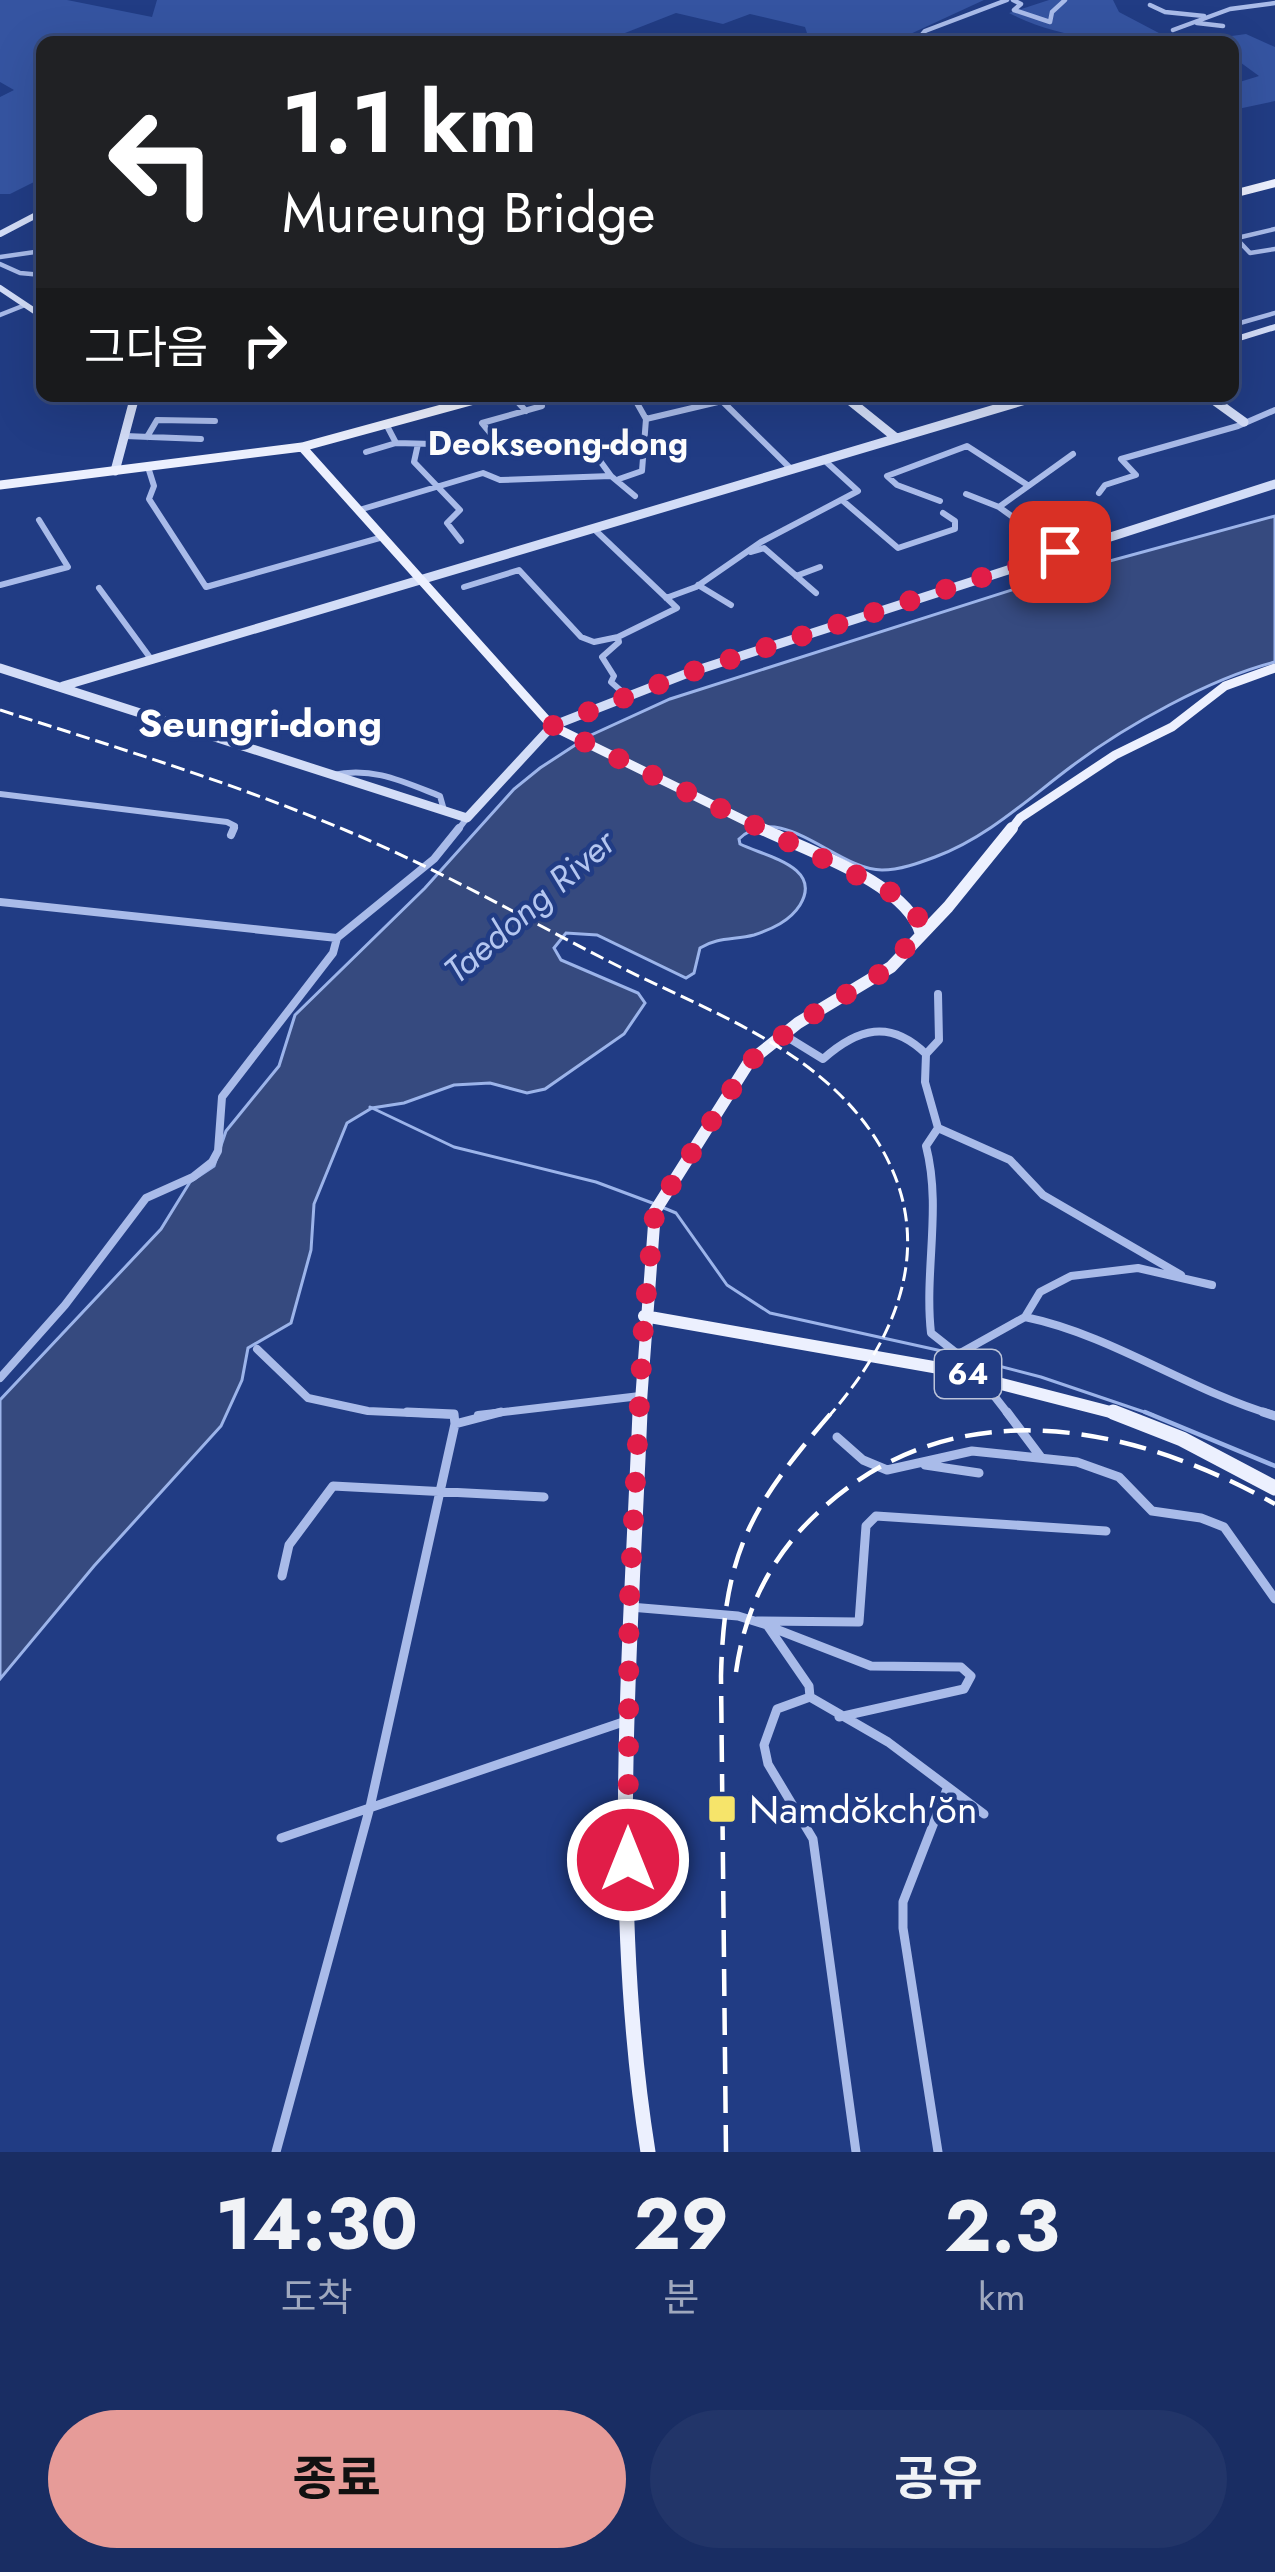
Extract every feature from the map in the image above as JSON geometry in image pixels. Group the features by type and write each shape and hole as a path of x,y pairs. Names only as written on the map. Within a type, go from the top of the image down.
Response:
{"main road":[{"path":"1239,192 1275,183"},
{"path":"0,234 36,215"},
{"path":"0,288 36,312"},
{"path":"1239,338 1275,327"},
{"path":"115,471 134,402"},
{"path":"0,485 302,446 467,402"},
{"path":"851,402 895,437"},
{"path":"60,687 1018,402"},
{"path":"1216,402 1244,422"},
{"path":"302,446 552,726 889,891 921,920 920,935"},
{"path":"0,668 467,818 552,726 688,673 1275,484"},
{"path":"649,2152 631,2047 627,1720 644,1316 655,1211 749,1062 891,967 1027,812 1115,755 1172,727 1225,686 1275,668"},
{"name":"64","path":"644,1316 940,1364 1070,1395 1181,1439 1275,1488"}],"street":[{"path":"921,36 1010,0 1021,4 1016,12 1042,23 1051,20 1052,12 1065,0"},
{"path":"1150,4 1169,13 1186,13 1275,3"},
{"path":"1173,30 1230,9"},
{"path":"1186,13 1206,16"},
{"path":"1196,22 1223,26"},
{"path":"1239,235 1275,229"},
{"path":"1239,241 1250,253 1275,249"},
{"path":"0,261 36,252"},
{"path":"0,261 20,273 36,274"},
{"path":"0,315 25,305"},
{"path":"1239,323 1275,313"},
{"path":"518,402 526,411"},
{"path":"359,510 483,473 500,480 639,475 646,423 636,402"},
{"path":"646,423 710,402"},
{"path":"722,402 790,468"},
{"path":"496,440 482,423 542,406"},
{"path":"1099,494 1105,485 1136,475 1121,459 1275,410"},
{"path":"147,437 157,420 215,421"},
{"path":"386,424 396,443"},
{"path":"125,436 201,439"},
{"path":"366,452 396,443 433,444"},
{"path":"418,444 414,462 460,510 448,523 461,541"},
{"path":"940,501 897,485 887,476 967,446 1026,484"},
{"path":"595,454 635,496"},
{"path":"999,508 1073,454"},
{"path":"667,598 698,586 744,554 858,490 823,459"},
{"path":"148,467 154,486 149,499 206,587 383,537"},
{"path":"966,494 999,508 1060,552"},
{"path":"842,500 898,548 955,529 955,521 943,513"},
{"path":"0,585 68,567 39,520"},
{"path":"464,587 519,570 581,637 594,642 618,637 676,608 592,527"},
{"path":"744,554 764,548 816,593"},
{"path":"796,576 820,567"},
{"path":"698,586 731,605"},
{"path":"99,588 151,658"},
{"path":"618,637 619,642 600,661 614,676 611,682 628,697"},
{"path":"0,794 227,821 236,826 231,835"},
{"path":"0,1378 65,1305 146,1198 193,1178 212,1162 218,1151 222,1097 333,953 337,938 434,859 467,818"},
{"path":"0,917 4,903 337,938"},
{"path":"938,994 939,1040 926,1054 926,1082 938,1128 926,1146 932,1182 926,1299 931,1334 955,1352"},
{"path":"783,1035 823,1059 844,1038 873,1028 912,1039 926,1054"},
{"path":"938,1128 1010,1160 1043,1195 1182,1276"},
{"path":"1025,1317 1027,1304 1039,1292 1072,1277 1136,1268 1213,1286"},
{"path":"940,1364 1025,1317 1059,1324 1231,1403 1275,1416"},
{"path":"257,1349 308,1397 368,1411 454,1414 455,1424 370,1807 276,2152"},
{"path":"455,1424 479,1415 642,1396"},
{"path":"995,1397 1041,1457"},
{"path":"837,1438 863,1460 887,1470 923,1464 979,1473"},
{"path":"923,1464 936,1456 972,1451 1104,1469 1134,1489 1151,1511 1201,1518 1224,1527 1275,1599"},
{"path":"282,1576 290,1546 333,1486 544,1496"},
{"path":"629,1607 762,1623 859,1622 866,1526 876,1516 1106,1531"},
{"path":"762,1623 809,1686 810,1697 839,1718 888,1742 984,1814"},
{"path":"762,1623 871,1666 961,1666 971,1676 964,1689 894,1706 848,1709 839,1718"},
{"path":"810,1697 777,1709 764,1745 768,1764 813,1838 856,2152"},
{"path":"281,1838 627,1720"},
{"path":"938,2152 903,1928 904,1902 946,1789"}],"shaded area":[{"path":"0,0 67,0 152,17 157,0 984,0 906,36 808,36 805,27 750,14 723,24 676,13 617,36 36,36 36,181 10,194 0,194 0,97 14,90 0,82"},
{"path":"1049,0 1113,0 1119,12 1165,36 1070,34 1009,13"},
{"path":"1246,34 1275,47 1275,101 1239,109 1239,82 1259,76 1239,61 1239,36 1232,36"}],"water":[{"name":"Taedong River","path":"1275,516 1275,662 1224,679 1143,720 990,828 916,864 889,870 865,867 791,831 755,829 739,839 740,844 789,865 804,881 800,905 786,920 754,935 706,944 700,948 694,973 686,978 597,935 566,933 554,948 561,960 638,993 645,1003 624,1034 545,1089 527,1093 490,1083 454,1085 404,1103 372,1108 347,1123 314,1204 311,1250 291,1323 248,1348 242,1380 221,1426 0,1679 0,1400 161,1229 190,1182 214,1166 226,1131 279,1066 295,1015 425,888 514,789 589,736 670,699 1062,574"}],"waterway":[{"path":"370,1107 454,1147 596,1182 655,1204"},
{"path":"664,1208 676,1213 727,1285 770,1313 951,1353"},
{"path":"960,1356 1149,1414"},
{"path":"1145,1412 1149,1414"},
{"path":"1149,1414 1153,1415"},
{"path":"1149,1414 1275,1466"}],"railway":[{"path":"0,710 221,783 386,848 728,1019 828,1083 879,1144 897,1181 906,1217 907,1252 891,1320 875,1353 830,1415"},
{"path":"726,2152 721,1676 728,1595 736,1562 763,1503 832,1412"},
{"path":"736,1672 755,1602 790,1542 824,1507 876,1469 930,1445 987,1433 1046,1431 1105,1438 1220,1476 1275,1504"}],"place":[{"name":"Namdŏkch'ŏn","path":"722,1809"}],"district":[{"name":"Deokseong-dong","path":"558,443"},
{"name":"Seungri-dong","path":"260,723"}],"route":[{"path":"628,1860 629,1607 644,1316 655,1211 749,1062 799,1023 891,967 920,935 922,926 915,912 889,891 552,726 688,673 1060,552"}]}
